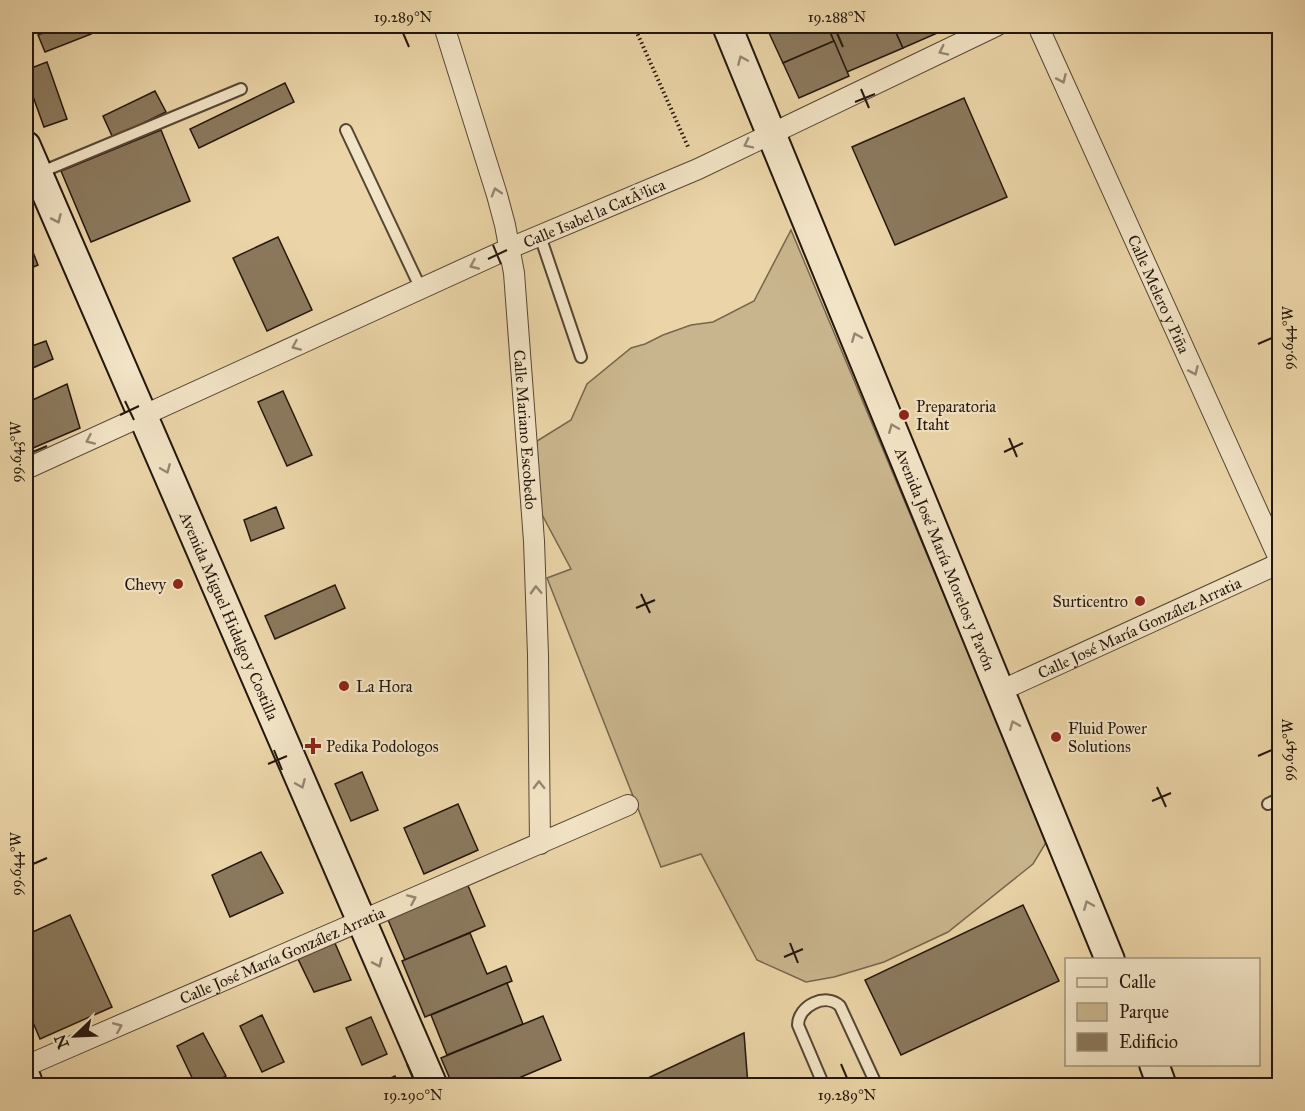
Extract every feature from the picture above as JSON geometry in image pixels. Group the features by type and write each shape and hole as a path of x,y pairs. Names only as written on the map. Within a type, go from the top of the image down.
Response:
{"main road":[{"name":"Avenida José María Morelos y Pavón","path":"727,26 1109,958"},
{"name":"Avenida Miguel Hidalgo y Costilla","path":"26,146 360,922 433,1086"},
{"path":"1154,1066 1162,1086"},
{"path":"26,1078 29,1086"}],"street":[{"name":"Calle Mariano Escobedo","path":"444,26 497,195 510,249 516,297 534,541 540,844"},
{"name":"Calle Isabel la CatÃ³lica","path":"26,469 510,249 698,169 996,26"},
{"name":"Calle Melero y Piña","path":"1038,26 1280,562"},
{"name":"Calle José María González Arratia","path":"1000,691 1280,562"},
{"name":"Calle José María González Arratia","path":"26,1066 628,805"}],"lane":[{"path":"38,173 241,89"},
{"path":"346,130 421,289"},
{"path":"540,236 581,357"},
{"path":"1268,804 1280,798"},
{"path":"824,1086 798,1024 798,1019 804,1010 823,999 829,999 840,1006 877,1086"}],"path":[{"path":"634,26 698,169"}],"green space":[{"path":"791,230 1047,841 1033,864 948,932 884,962 834,977 806,982 757,960 701,854 661,867 547,578 571,569 539,509 537,441 571,420 587,384 631,348 691,325 713,322 754,301"}],"building":[{"path":"61,26 88,26 91,34 45,52 38,35"},
{"path":"785,26 827,26 834,41 783,63 769,33"},
{"path":"836,26 851,26 853,29 861,26 893,26 903,48 847,72 829,29"},
{"path":"893,26 951,26 951,27 903,48"},
{"path":"834,41 849,76 799,98 783,63"},
{"path":"47,62 67,119 44,127 26,77 26,70"},
{"path":"285,83 294,102 199,148 190,129"},
{"path":"155,91 166,112 113,138 103,116"},
{"path":"964,98 1007,197 895,245 852,147"},
{"path":"161,130 190,201 91,242 61,171"},
{"path":"278,237 312,310 267,331 233,258"},
{"path":"29,242 38,265 26,270 26,243"},
{"path":"46,341 53,359 26,371 26,348"},
{"path":"67,384 80,428 26,451 26,403"},
{"path":"283,391 312,455 287,466 258,402"},
{"path":"276,507 284,528 251,541 244,520"},
{"path":"335,585 345,608 275,639 265,616"},
{"path":"362,772 378,810 351,821 335,784"},
{"path":"458,804 478,850 424,874 404,828"},
{"path":"261,852 283,893 230,917 212,875"},
{"path":"466,881 485,926 405,960 386,915"},
{"path":"1023,905 1059,981 901,1055 865,980"},
{"path":"70,915 112,1007 40,1039 26,1006 26,935"},
{"path":"470,933 487,974 506,966 512,981 425,1017 402,961"},
{"path":"334,941 351,980 314,992 298,959"},
{"path":"507,983 523,1024 447,1055 431,1015"},
{"path":"262,1015 284,1062 262,1072 240,1026"},
{"path":"543,1016 561,1060 500,1086 453,1086 441,1058"},
{"path":"371,1017 387,1054 362,1065 346,1028"},
{"path":"203,1033 226,1076 208,1086 196,1086 177,1046"},
{"path":"744,1033 748,1086 631,1086"},
{"path":"395,1076 399,1086 373,1086"}],"place":[{"name":"Preparatoria Itaht","path":"904,415"},
{"name":"Chevy","path":"178,584"},
{"name":"Surticentro","path":"1140,601"},
{"name":"La Hora","path":"344,686"},
{"name":"Fluid Power Solutions","path":"1056,737"},
{"name":"Pedika Podologos","path":"313,746"}]}
